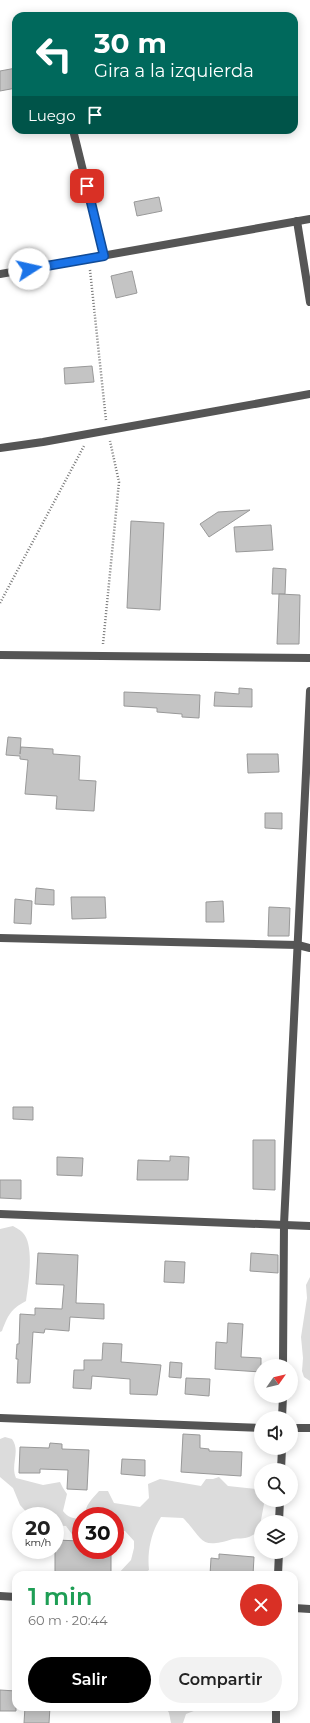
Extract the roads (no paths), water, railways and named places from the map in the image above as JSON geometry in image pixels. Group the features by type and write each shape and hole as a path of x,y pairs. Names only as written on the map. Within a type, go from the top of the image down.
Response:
{"street":[{"path":"74,134 104,256"},
{"path":"0,274 310,219"},
{"path":"297,221 310,302"},
{"path":"0,448 91,434 310,394"},
{"path":"0,655 310,658"},
{"path":"283,1359 284,1224 310,692"},
{"path":"0,938 298,945 310,948"},
{"path":"0,1214 310,1226"},
{"path":"0,1418 254,1428"},
{"path":"298,1428 310,1428"},
{"path":"278,1559 278,1571"},
{"path":"0,1596 12,1597"},
{"path":"298,1608 310,1609"},
{"path":"276,1711 276,1723"}]}
